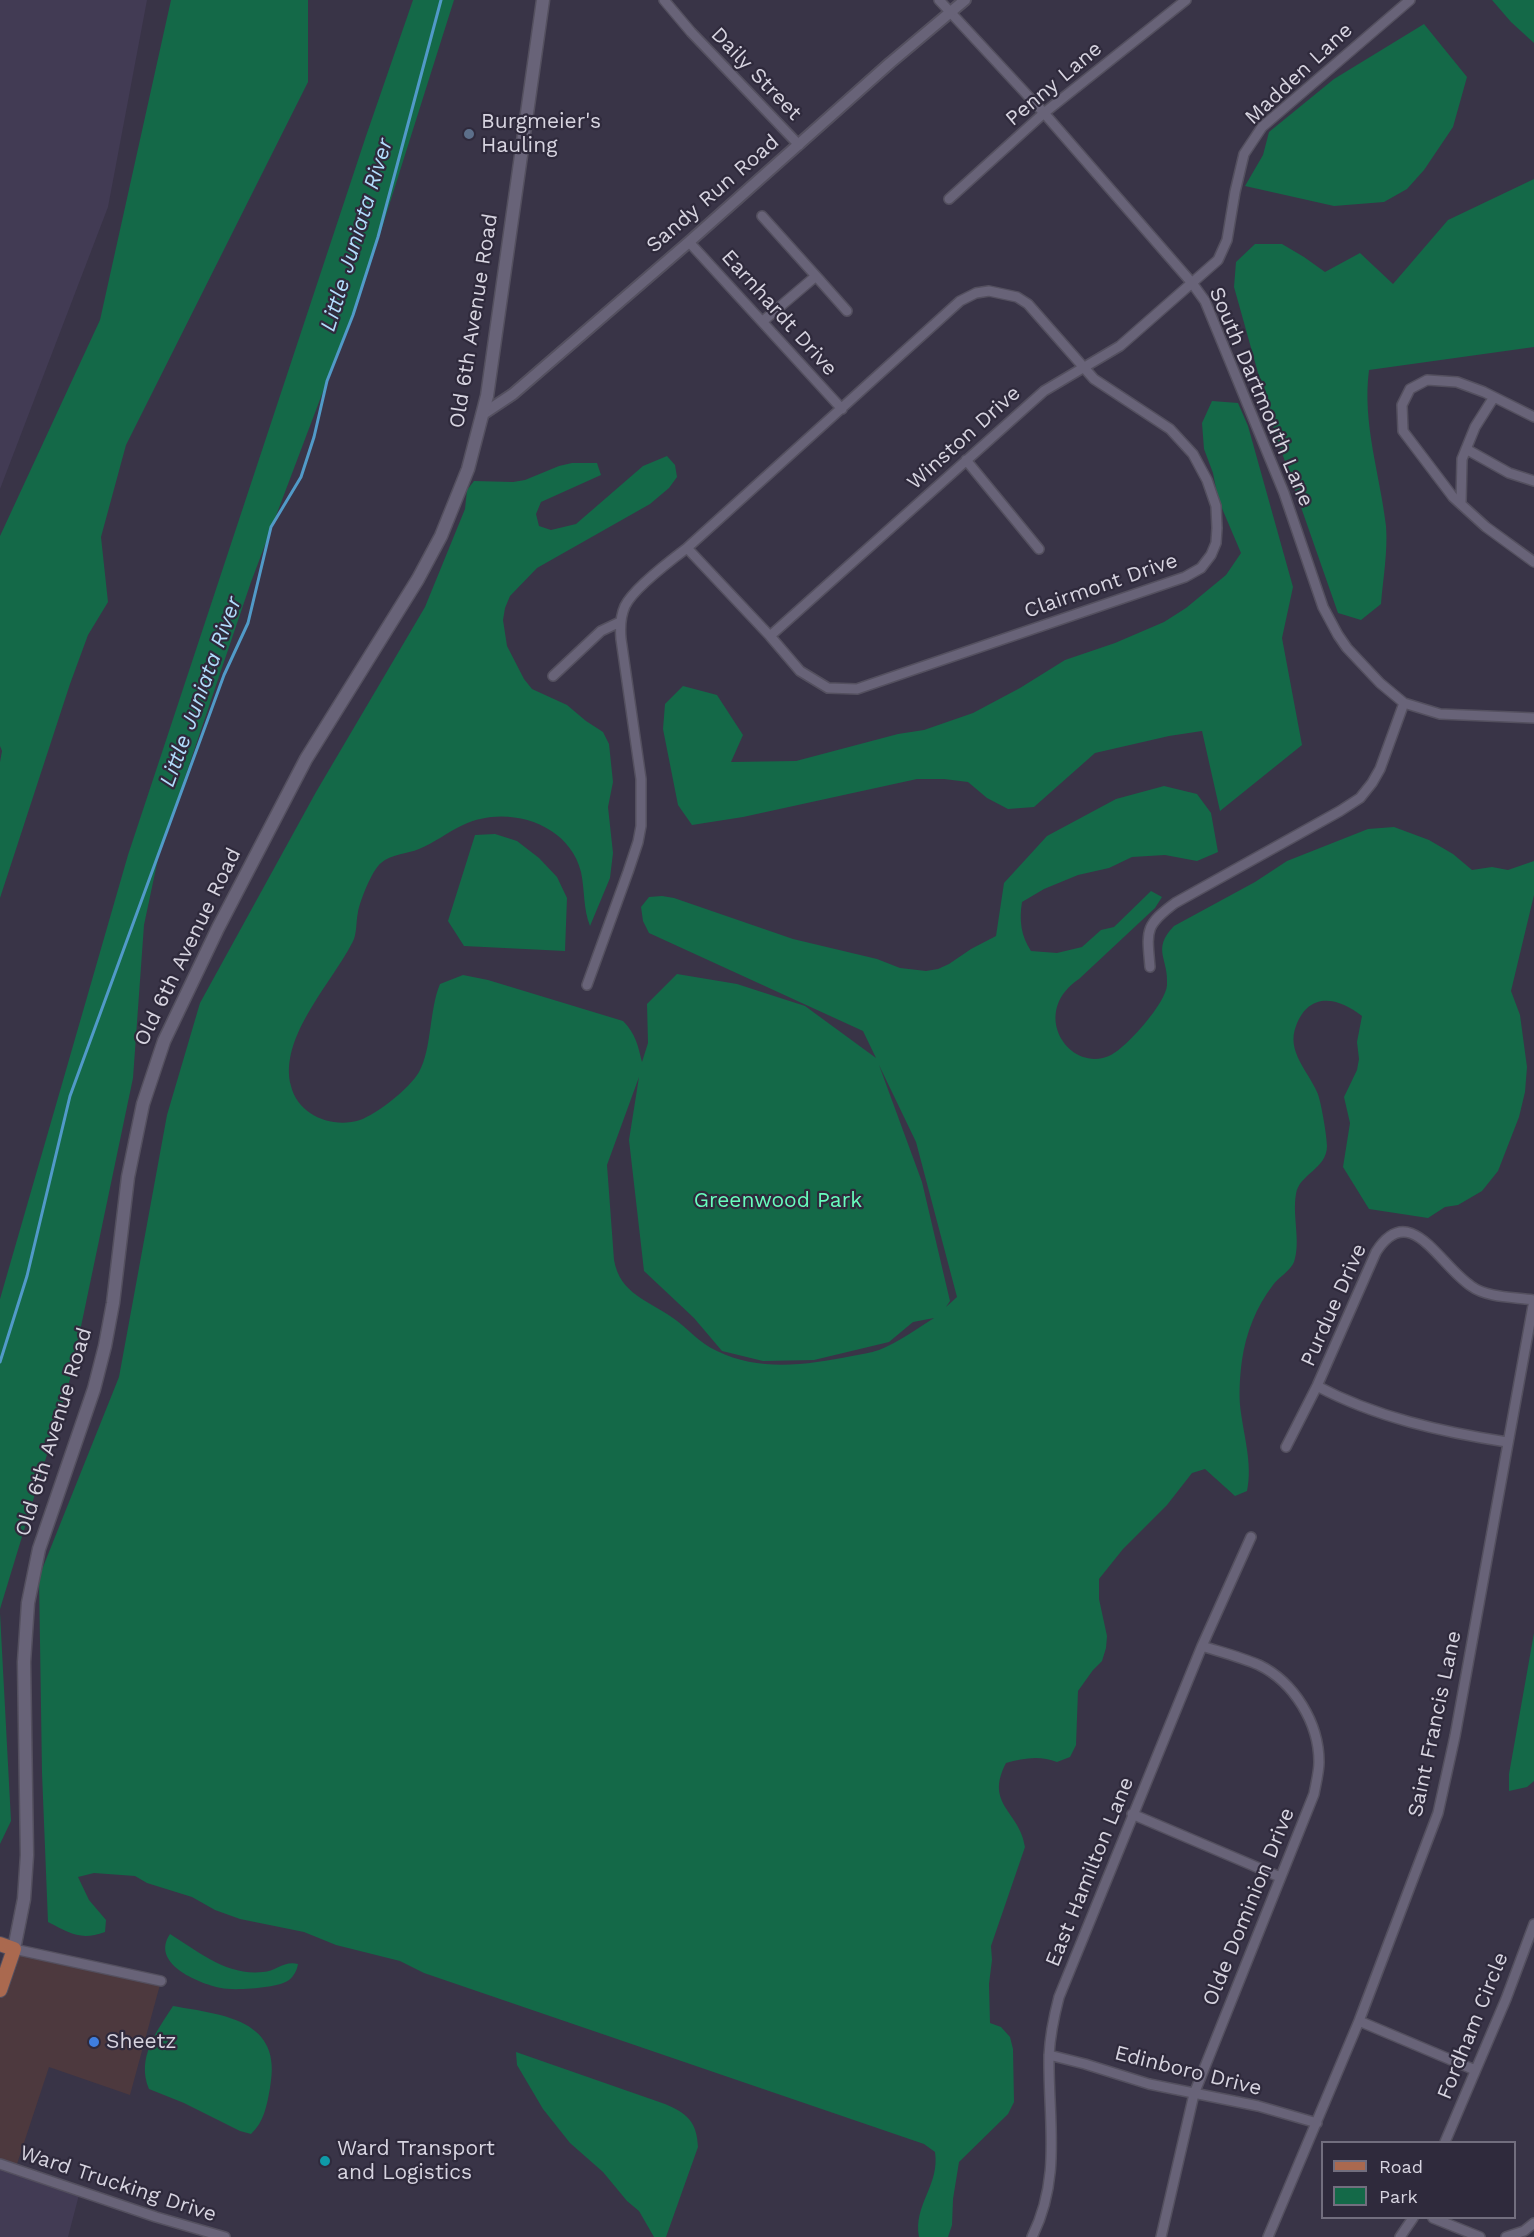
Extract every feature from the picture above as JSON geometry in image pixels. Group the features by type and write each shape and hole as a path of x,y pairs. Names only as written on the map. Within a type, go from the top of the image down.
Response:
{"main road":[{"name":"Old 6th Avenue Road","path":"0,1990 14,1949 24,1899 27,1855 24,1662 28,1603 42,1540 94,1389 105,1346 113,1303 128,1177 146,1093 176,1012 294,780 388,630 437,543 468,469 483,414 543,0"},
{"path":"0,1944 14,1949"}],"street":[{"name":"Daily Street","path":"664,0 691,32 799,145"},
{"name":"South Dartmouth Lane","path":"939,0 1044,113 1192,283 1205,302 1284,494 1328,619 1342,641 1380,683 1404,703 1440,714 1534,718"},
{"name":"Sandy Run Road","path":"483,414 513,394 965,0"},
{"name":"Penny Lane","path":"949,199 1044,113 1186,0"},
{"name":"Madden Lane","path":"1192,283 1218,260 1227,240 1244,154 1262,127 1410,0"},
{"path":"762,216 847,311"},
{"name":"Earnhardt Drive","path":"689,242 842,409"},
{"path":"763,321 816,276"},
{"name":"Winston Drive","path":"770,636 1044,391 1125,341 1192,283"},
{"name":"Clairmont Drive","path":"620,622 627,602 960,301 976,293 989,291 1017,297 1028,304 1094,379 1170,429 1193,454 1207,480 1216,506 1216,543 1211,555 1201,568 1185,577 858,690 828,688 800,671 687,548"},
{"path":"1534,417 1457,382 1427,380 1410,389 1402,405 1403,431 1461,503 1486,527 1534,562"},
{"path":"1461,503 1462,459 1475,428 1494,397"},
{"path":"1466,449 1509,473 1534,481"},
{"path":"966,460 1039,549"},
{"path":"553,676 601,631 620,622 641,779 641,826 628,872 587,986"},
{"path":"1150,967 1147,936 1149,928 1159,915 1175,903 1340,811 1365,793 1380,769 1404,703"},
{"name":"Purdue Drive","path":"1286,1447 1317,1386 1376,1252 1392,1233 1401,1230 1411,1232 1461,1278 1480,1291 1534,1300"},
{"name":"Saint Francis Lane","path":"1268,2237 1359,2021 1437,1813 1455,1736 1534,1300"},
{"path":"1317,1386 1338,1398 1432,1428 1507,1442"},
{"name":"East Hamilton Lane","path":"1032,2237 1046,2203 1051,2176 1049,2055 1051,2028 1059,1997 1202,1646 1251,1537"},
{"name":"Olde Dominion Drive","path":"1161,2237 1194,2094 1314,1794 1319,1764 1313,1727 1298,1700 1276,1676 1259,1665 1202,1646"},
{"path":"1132,1814 1280,1877"},
{"name":"Fordham Circle","path":"1445,2141 1506,1999 1534,1924"},
{"path":"14,1949 161,1981"},
{"path":"1359,2021 1475,2070"},
{"name":"Edinboro Drive","path":"1049,2055 1149,2084 1258,2106 1317,2123"},
{"name":"Ward Trucking Drive","path":"0,2164 156,2217 224,2237"},
{"path":"1400,2237 1412,2219"},
{"path":"1437,2219 1480,2237"},
{"path":"1506,2237 1524,2231 1534,2223"}],"shaded area":[{"path":"0,0 147,0 108,207 0,489"},
{"path":"18,1947 161,1981 130,2095 49,2067 15,2170 0,2164 0,1995"},
{"path":"0,2163 80,2191 68,2237 0,2237"}],"green space":[{"path":"171,0 308,0 308,82 126,445 101,537 108,602 88,635 70,684 0,898 0,762 2,751 0,746 0,536 100,320"},
{"path":"413,0 454,0 367,275 251,582 159,854 144,925 133,1078 70,1379 0,1609 0,1299 128,855"},
{"path":"1492,0 1534,0 1534,43 1511,22"},
{"path":"1424,24 1467,77 1453,127 1424,170 1407,189 1384,202 1334,206 1245,186 1263,155 1269,132 1334,79"},
{"path":"1534,179 1534,347 1369,370 1367,390 1370,429 1386,526 1386,555 1381,604 1361,620 1338,613 1274,430 1234,287 1236,262 1255,244 1282,244 1325,272 1360,253 1393,284 1448,220"},
{"path":"1212,401 1238,403 1248,426 1293,587 1282,638 1302,745 1220,811 1202,731 1095,753 1034,807 1008,809 987,798 968,782 917,779 743,817 692,825 678,805 663,729 665,704 683,686 717,695 743,735 731,762 796,761 898,734 924,730 973,713 1065,660 1115,643 1164,622 1186,608 1226,575 1241,553 1218,499 1213,473 1204,449 1202,423"},
{"name":"Greenwood Park","path":"667,456 675,465 677,477 669,488 650,504 537,568 510,596 503,620 507,646 524,679 532,689 567,705 603,732 609,744 613,782 608,807 613,853 610,878 590,926 586,913 581,872 574,855 563,841 549,830 533,822 516,817 497,816 480,819 463,825 419,849 385,860 374,872 364,894 358,912 354,939 310,1009 293,1048 289,1067 291,1086 301,1105 318,1117 338,1123 360,1120 401,1093 415,1078 423,1063 436,994 440,984 463,975 488,980 623,1021 634,1035 642,1062 648,1043 647,1004 677,974 737,984 805,1006 876,1058 863,1031 649,933 643,921 641,907 649,897 674,898 793,939 877,959 900,968 926,971 938,969 996,936 1004,883 1047,836 1116,799 1164,786 1197,794 1211,813 1218,852 1197,861 1165,855 1132,857 1109,868 1078,875 1044,889 1022,902 1022,928 1031,951 1057,953 1082,947 1101,930 1114,927 1151,891 1162,897 1155,908 1064,993 1057,1008 1056,1023 1069,1049 1082,1056 1096,1059 1111,1055 1145,1024 1153,1013 1167,985 1162,948 1167,934 1174,926 1255,882 1287,861 1368,829 1394,827 1429,840 1453,854 1472,870 1492,867 1508,870 1534,861 1534,895 1511,991 1520,1015 1527,1067 1525,1092 1519,1117 1498,1171 1482,1191 1458,1205 1445,1207 1428,1218 1369,1209 1343,1167 1350,1123 1344,1097 1357,1070 1359,1059 1357,1042 1362,1016 1334,1002 1316,1002 1308,1007 1296,1026 1294,1044 1296,1052 1319,1096 1327,1146 1323,1160 1302,1181 1296,1194 1297,1246 1294,1262 1273,1285 1262,1302 1249,1330 1244,1350 1240,1377 1240,1400 1249,1470 1247,1491 1235,1496 1205,1469 1192,1473 1167,1505 1123,1549 1099,1579 1099,1599 1107,1636 1106,1648 1102,1661 1078,1691 1076,1745 1070,1757 1057,1762 1044,1758 1032,1758 1006,1763 1000,1777 1001,1799 1022,1835 1025,1847 991,1946 989,1984 990,2023 1001,2027 1010,2037 1013,2049 1014,2102 1008,2114 959,2162 953,2199 952,2225 948,2237 919,2237 920,2215 936,2164 935,2152 924,2144 424,1973 400,1961 336,1945 304,1932 240,1919 215,1910 192,1897 147,1883 135,1876 94,1873 78,1877 89,1900 106,1920 105,1932 82,1936 48,1922 42,1773 39,1577 119,1377 167,1115 200,1003 316,792 425,607 465,509 467,490 474,481 513,482 572,463 597,463 601,475 541,502 536,514 539,526 551,530 576,524 643,466","holes":["879,1065 916,1142 957,1297 946,1307 950,1301 922,1182","639,1077 629,1140 644,1271 694,1318 722,1351 763,1361 814,1360 889,1342 913,1322 934,1318 876,1351 818,1362 767,1364 733,1358 711,1348 673,1318 636,1295 622,1281 614,1260 607,1165"]},
{"path":"495,834 517,841 539,858 557,877 567,898 565,951 464,946 448,921 475,835"},
{"path":"0,1613 11,1821 0,1844"},
{"path":"1534,1633 1534,1781 1527,1787 1509,1791 1509,1774"},
{"path":"170,1934 214,1961 237,1970 263,1972 289,1963 298,1964 298,1966 294,1975 284,1983 245,1989 221,1988 200,1982 171,1963 166,1954 165,1944"},
{"path":"173,2006 211,2013 246,2024 259,2034 268,2047 272,2065 269,2094 262,2119 251,2134 149,2089 145,2066 150,2045"},
{"path":"516,2052 665,2104 685,2115 696,2131 698,2147 666,2237 654,2237 639,2211 627,2201 603,2172 570,2143 543,2109 517,2065"}],"waterway":[{"name":"Little Juniata River","path":"0,1362 27,1276 70,1096 224,675 248,623 271,527 301,477 314,437 327,381 353,315 378,237 441,0"}],"place":[{"name":"Burgmeier's Hauling","path":"469,134"},
{"name":"Sheetz","path":"94,2042"},
{"name":"Ward Transport and Logistics","path":"325,2161"}]}
